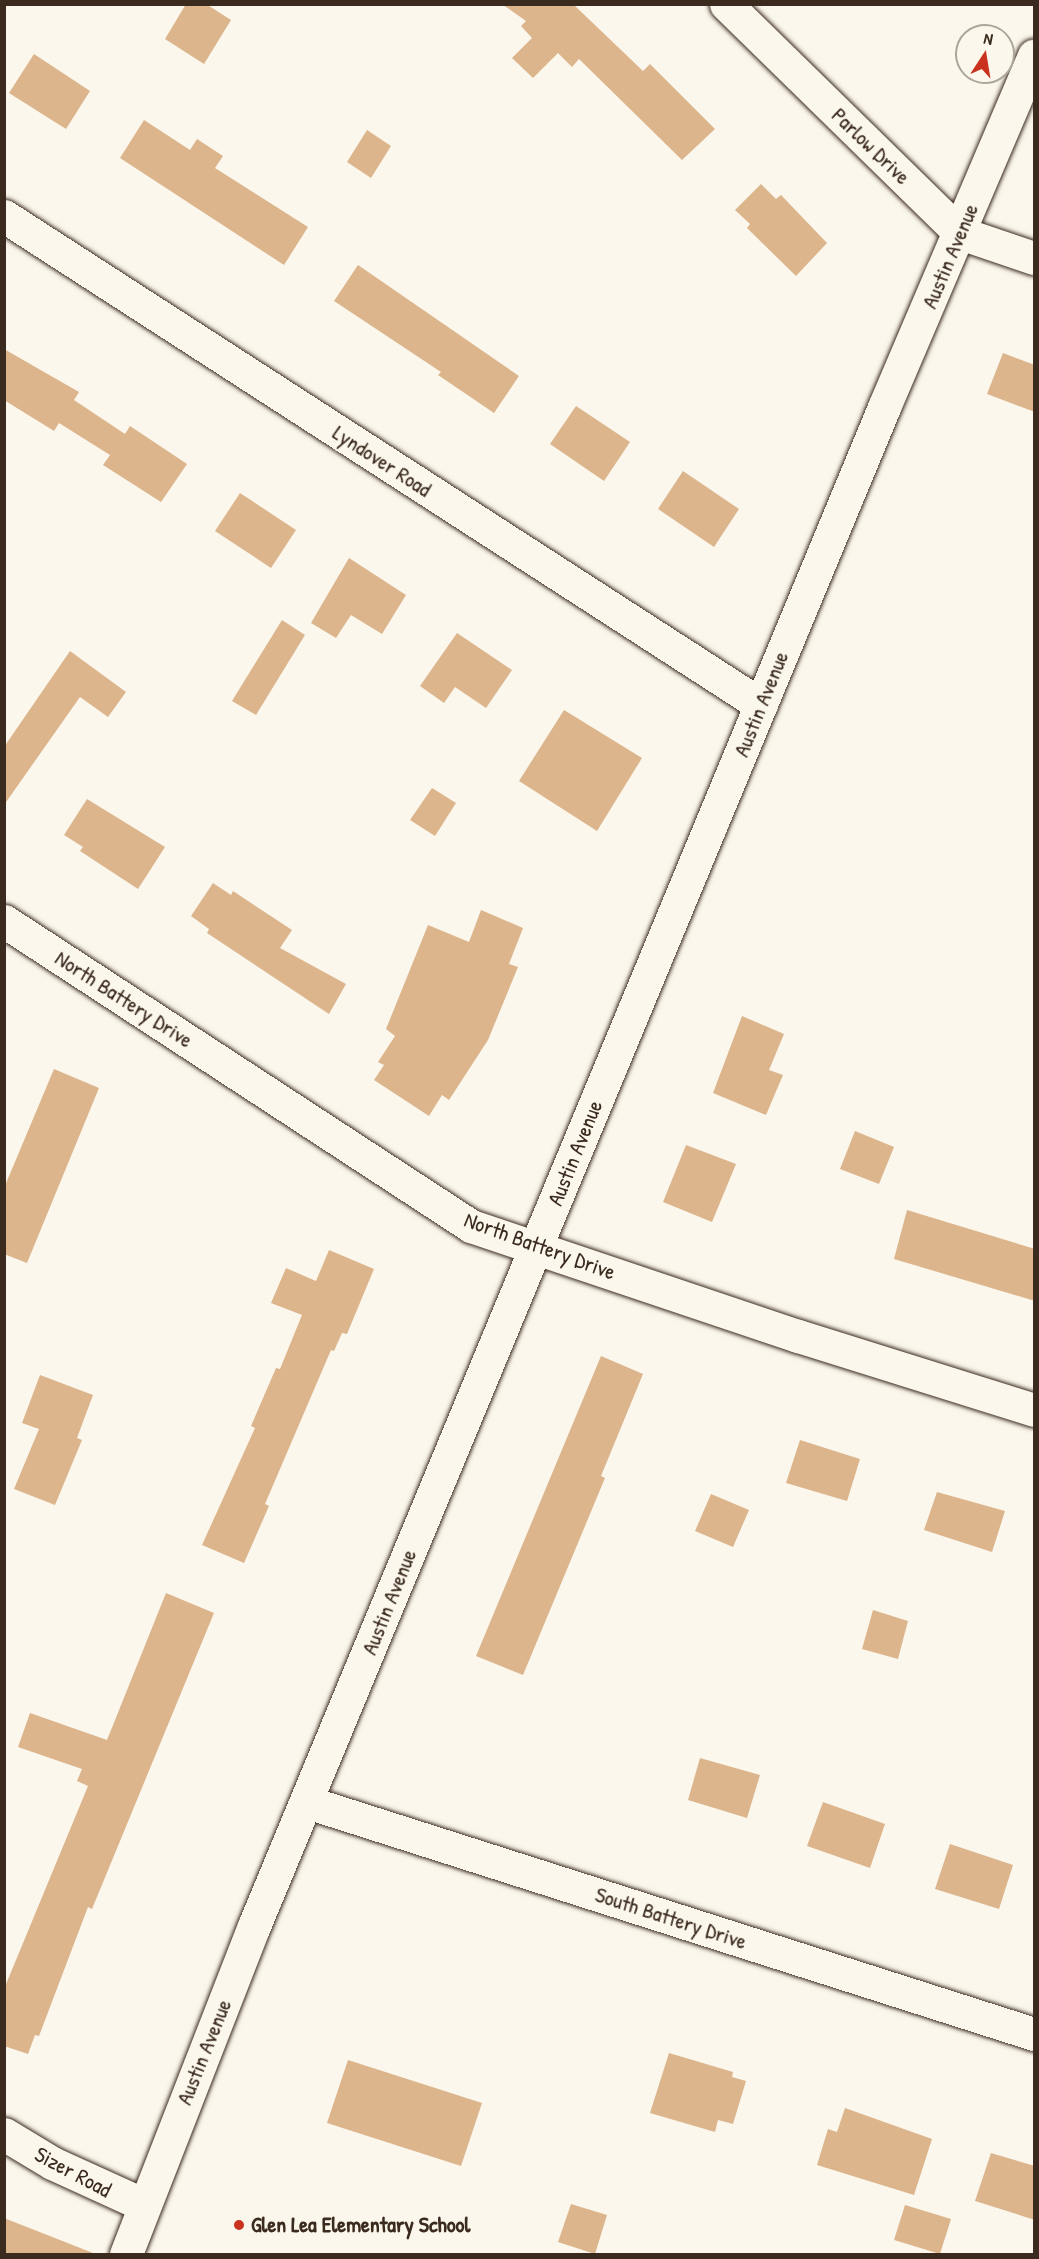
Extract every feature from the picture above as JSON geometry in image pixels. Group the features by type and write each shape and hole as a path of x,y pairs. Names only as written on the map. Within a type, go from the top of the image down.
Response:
{"street":[{"name":"Parlow Drive","path":"726,4 960,233 1035,258"},
{"name":"Austin Avenue","path":"126,2254 307,1802 537,1245 761,705 1035,56"},
{"name":"Lyndover Road","path":"4,216 761,705"},
{"name":"North Battery Drive","path":"5,924 471,1226 537,1245 798,1336 1035,1410"},
{"name":"South Battery Drive","path":"307,1802 1035,2034"},
{"name":"Sizer Road","path":"4,2134 52,2163 144,2205"}],"building":[{"path":"186,4 206,4 231,20 204,64 165,39"},
{"path":"502,4 573,4 643,71 650,64 715,129 682,160 579,59 572,67 558,53 533,78 512,58 532,38 521,26 526,21"},
{"path":"34,54 90,91 66,129 9,93"},
{"path":"144,120 190,150 197,139 223,156 215,168 308,227 284,265 120,158"},
{"path":"367,130 391,146 371,178 347,162"},
{"path":"761,184 776,199 781,195 827,243 796,276 747,228 750,224 735,210"},
{"path":"358,265 519,376 494,413 438,375 441,372 334,301"},
{"path":"4,349 79,392 74,400 125,434 130,426 187,464 161,502 103,465 110,455 59,423 54,431 4,400"},
{"path":"1003,353 1035,365 1035,412 987,394"},
{"path":"576,406 630,442 604,481 550,444"},
{"path":"683,471 739,509 714,547 658,509"},
{"path":"240,493 296,530 271,568 215,531"},
{"path":"349,558 406,595 382,634 351,615 336,638 311,623"},
{"path":"282,620 305,635 256,715 232,701"},
{"path":"457,633 512,670 486,708 455,687 444,703 420,686"},
{"path":"70,651 126,692 108,717 80,697 4,805 4,747"},
{"path":"564,710 642,758 597,831 519,781"},
{"path":"432,788 456,803 435,836 410,820"},
{"path":"87,799 165,847 138,889 80,851 83,847 64,835"},
{"path":"213,883 231,895 233,891 292,930 280,948 346,984 329,1014 207,933 209,929 191,916"},
{"path":"481,910 523,928 509,964 518,967 488,1040 449,1100 442,1095 429,1116 374,1080 384,1065 378,1062 395,1036 386,1029 428,925 469,942"},
{"path":"742,1016 784,1034 769,1070 783,1075 766,1115 713,1093"},
{"path":"54,1069 99,1088 27,1263 4,1254 4,1188"},
{"path":"855,1131 894,1147 879,1184 840,1169"},
{"path":"686,1145 736,1164 712,1222 663,1202"},
{"path":"907,1210 1035,1249 1035,1301 894,1259"},
{"path":"329,1250 374,1269 347,1334 342,1333 334,1351 331,1350 265,1504 269,1506 244,1563 202,1545 255,1428 251,1426 276,1368 280,1369 302,1315 271,1303 286,1268 316,1281"},
{"path":"601,1356 643,1374 601,1476 605,1478 523,1675 476,1656"},
{"path":"40,1375 93,1395 77,1438 82,1440 55,1505 14,1489 39,1429 22,1423"},
{"path":"800,1440 860,1459 847,1501 786,1483"},
{"path":"937,1492 1005,1511 992,1552 924,1530"},
{"path":"711,1494 749,1510 733,1547 695,1531"},
{"path":"166,1593 214,1613 92,1909 88,1907 39,2036 35,2035 28,2054 4,2046 4,1989 88,1786 77,1781 82,1769 18,1747 30,1713 107,1740"},
{"path":"873,1610 908,1621 898,1659 862,1649"},
{"path":"700,1758 760,1775 747,1818 688,1800"},
{"path":"823,1802 885,1824 870,1868 807,1846"},
{"path":"950,1844 1013,1865 999,1909 935,1889"},
{"path":"669,2053 733,2072 732,2077 746,2081 733,2124 718,2120 715,2132 650,2113"},
{"path":"348,2060 482,2103 461,2166 327,2123"},
{"path":"845,2108 932,2139 914,2195 817,2165 828,2129 837,2132"},
{"path":"991,2153 1035,2166 1035,2220 975,2201"},
{"path":"571,2204 607,2215 595,2254 558,2242"},
{"path":"905,2205 951,2219 940,2254 894,2240"},
{"path":"4,2218 93,2253 4,2254"}],"place":[{"name":"Glen Lea Elementary School","path":"239,2225"}]}
